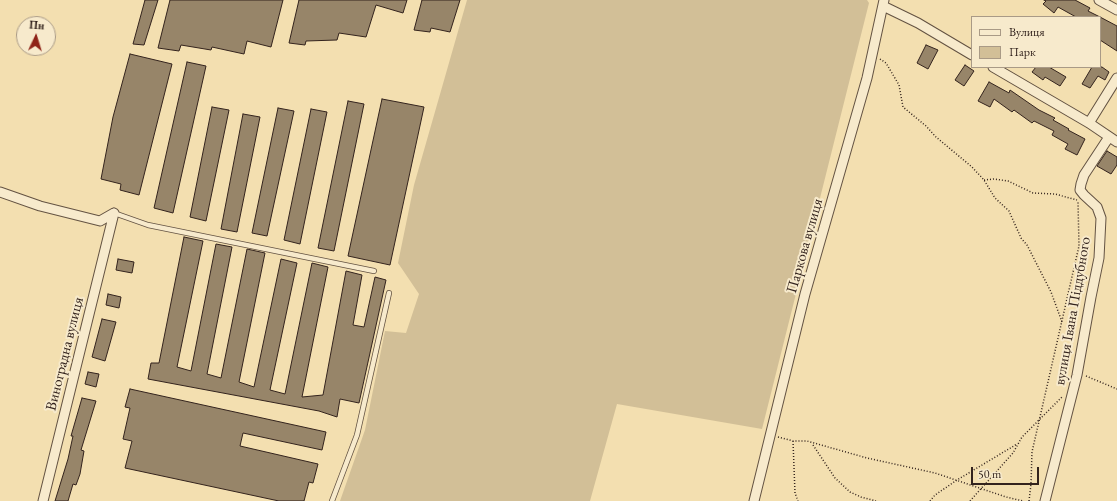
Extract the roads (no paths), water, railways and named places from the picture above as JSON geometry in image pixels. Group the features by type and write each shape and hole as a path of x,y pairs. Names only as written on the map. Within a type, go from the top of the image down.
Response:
{"street":[{"path":"1099,0 1117,10"},
{"path":"884,3 971,54"},
{"name":"Паркова вулиця","path":"754,501 772,434 805,294 849,143 884,3"},
{"path":"995,68 1089,123 1117,142"},
{"path":"1089,123 1117,78"},
{"name":"вулиця Івана Піддубного","path":"1045,501 1078,372 1090,297 1099,258 1101,218 1097,207 1080,190 1081,184 1084,175 1108,137"},
{"path":"0,192 40,206 100,221 114,213"},
{"name":"Виноградна вулиця","path":"43,501 114,213"}],"lane":[{"path":"114,213 148,224 374,271"},
{"path":"332,501 357,435 389,294"}]}
